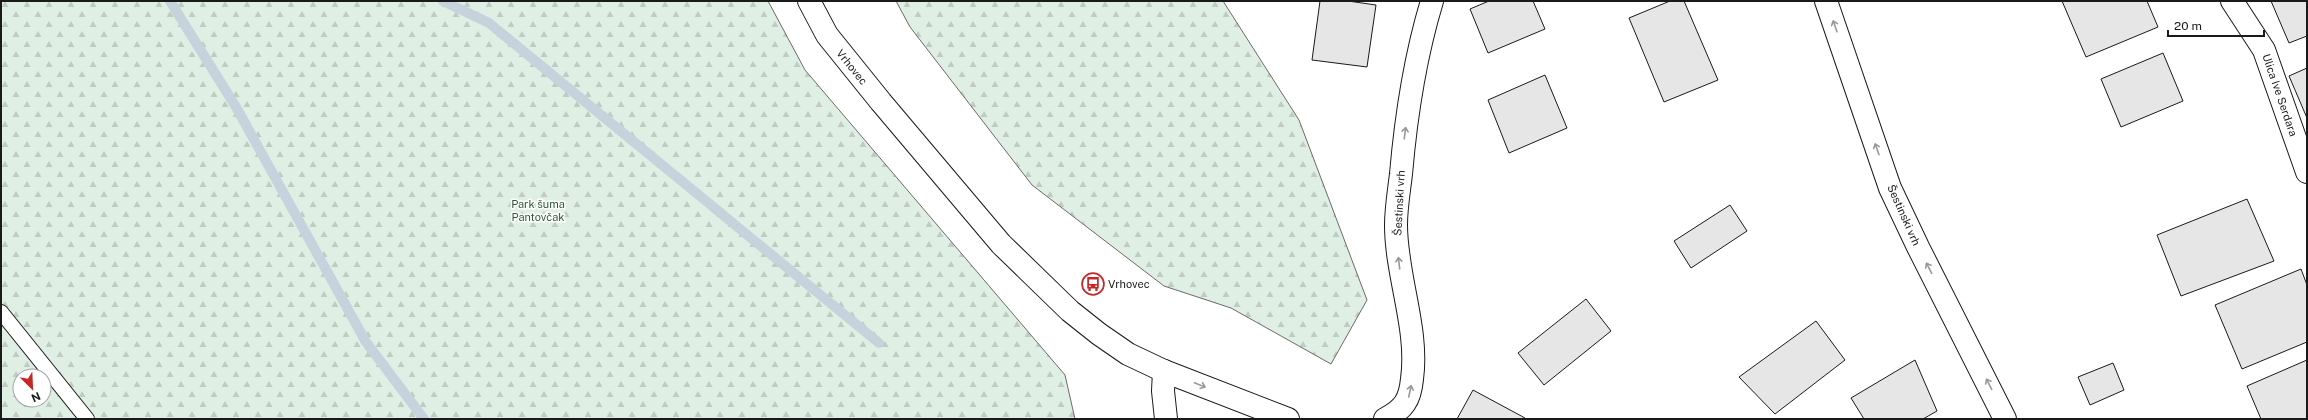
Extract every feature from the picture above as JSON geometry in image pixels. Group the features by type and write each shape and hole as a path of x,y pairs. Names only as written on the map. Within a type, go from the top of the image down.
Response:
{"street":[{"name":"Vrhovec","path":"809,1 827,35 1001,244 1035,278 1098,334 1128,354 1164,371"},
{"name":"Šestinski vrh","path":"1385,419 1396,413 1408,400 1413,378 1414,352 1399,262 1396,225 1405,130 1421,35 1432,1"},
{"name":"Šestinski vrh","path":"1826,1 1890,188 1918,247 2005,419"},
{"name":"Ulica Ive Serdara","path":"2232,1 2264,50 2307,172"},
{"path":"1166,419 1163,391 1164,371 1288,419"}],"lane":[{"path":"1,312 87,419"}],"green space":[{"name":"Park šuma Pantovčak","path":"1,1 768,1 805,70 1065,375 1075,419 1,419"},
{"path":"896,1 1223,1 1299,120 1367,300 1331,364 1231,308 1164,286 1032,185 910,27"}],"building":[{"path":"1320,1 1348,1 1376,5 1367,67 1312,60"},
{"path":"1489,1 1533,1 1545,29 1488,53 1470,9"},
{"path":"1670,1 1684,1 1718,80 1664,102 1629,18"},
{"path":"2062,1 2147,1 2158,27 2086,57"},
{"path":"2271,1 2307,1 2307,36 2289,43"},
{"path":"2163,53 2183,101 2121,127 2101,79"},
{"path":"2307,68 2307,118 2289,76"},
{"path":"1545,75 1567,128 1509,153 1488,100"},
{"path":"2247,199 2274,261 2181,296 2157,235"},
{"path":"1730,205 1747,231 1691,268 1674,241"},
{"path":"2301,269 2307,285 2307,342 2242,369 2215,305"},
{"path":"1586,299 1611,331 1544,385 1518,353"},
{"path":"1816,321 1845,360 1775,414 1739,377"},
{"path":"1915,360 1937,411 1923,419 1864,419 1851,398"},
{"path":"2307,360 2307,419 2261,419 2247,386"},
{"path":"2113,363 2124,390 2090,405 2078,377"},
{"path":"1473,390 1525,418 1525,419 1457,419"}],"waterway":[{"path":"170,1 236,107 366,342 424,419"},
{"path":"443,1 489,23 879,343"}],"place":[{"name":"Vrhovec","path":"1093,284"}]}
